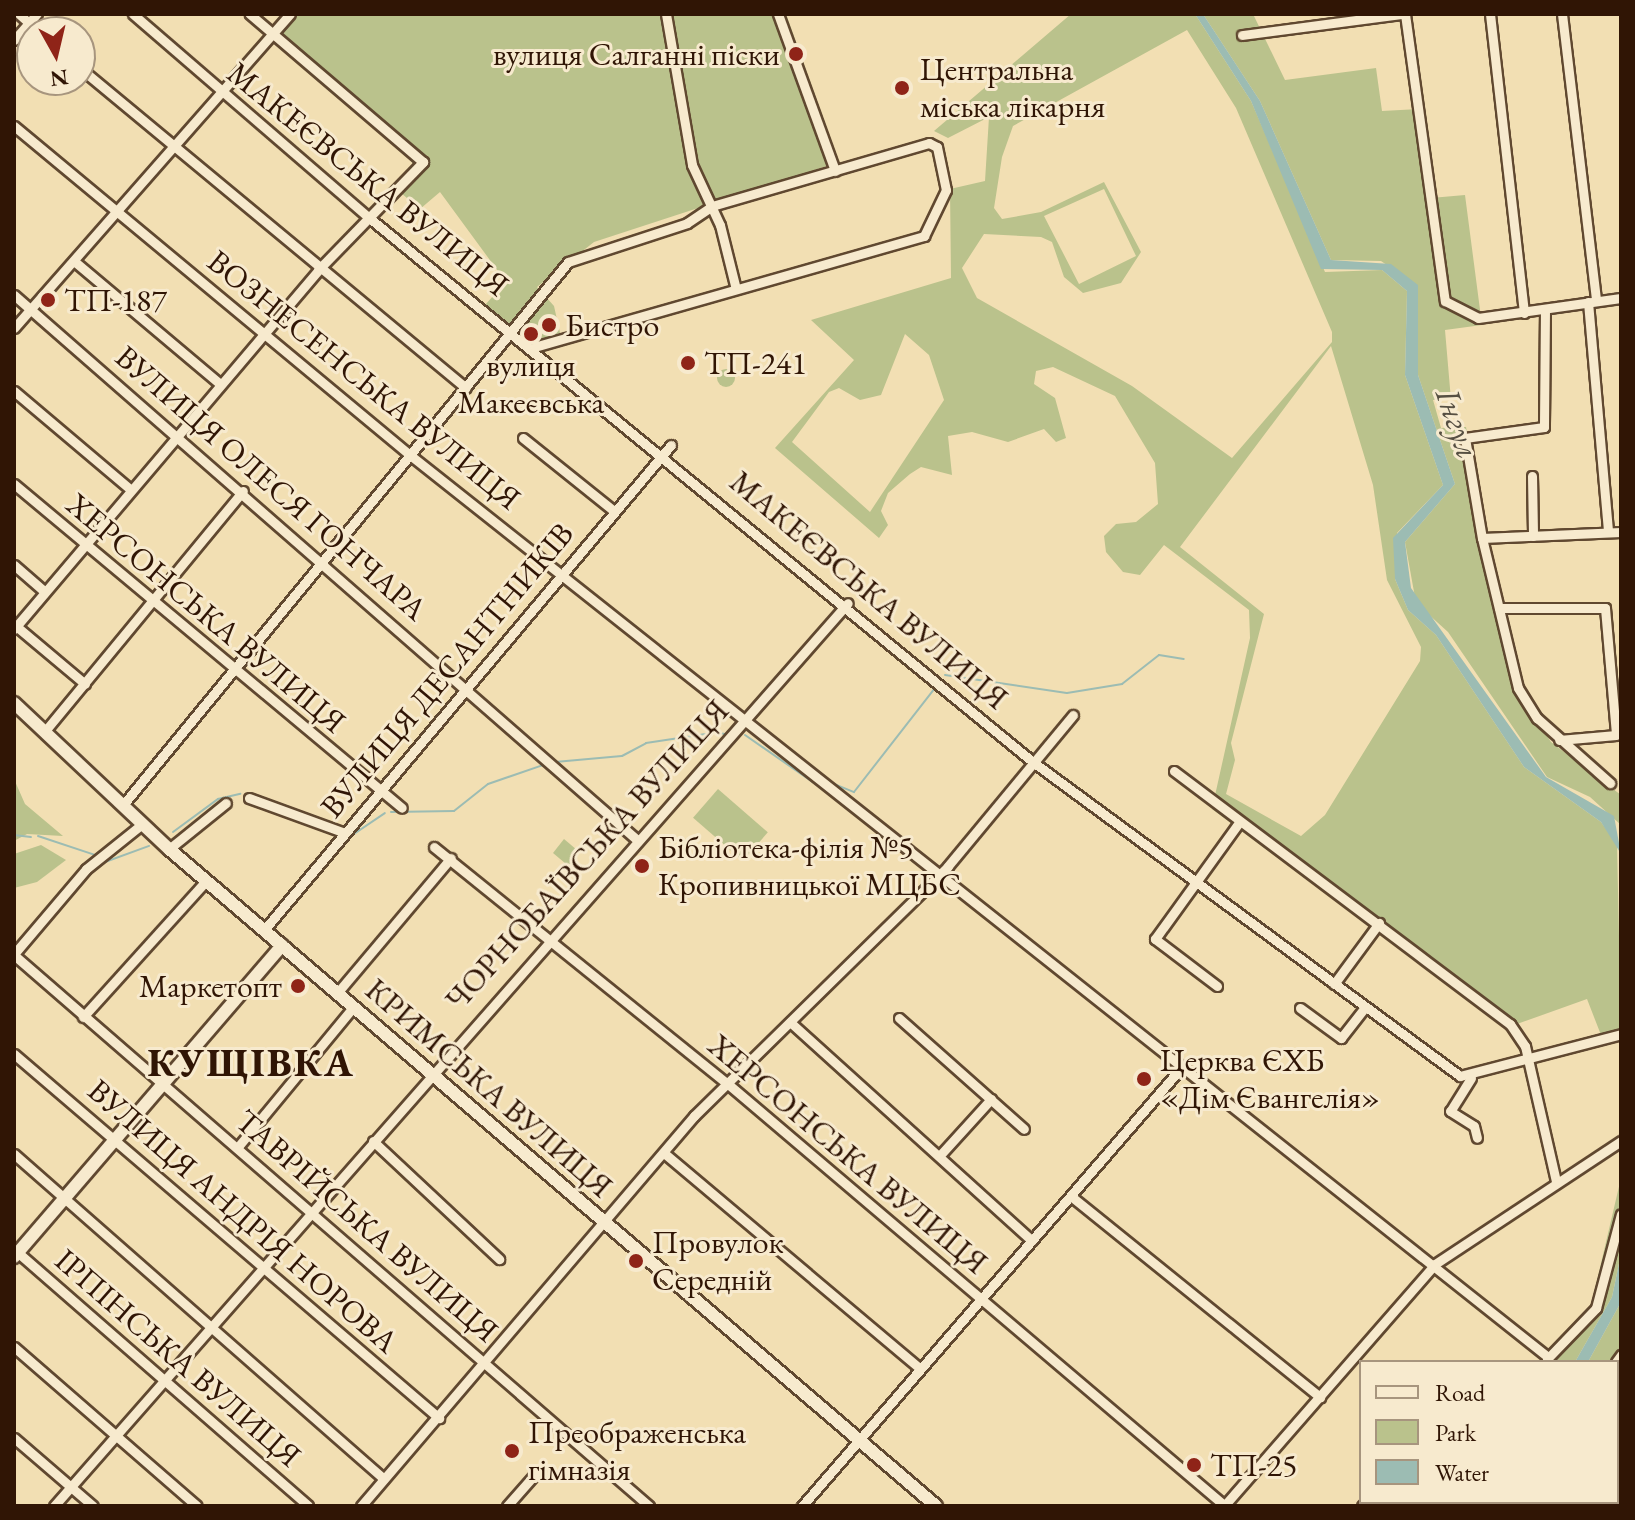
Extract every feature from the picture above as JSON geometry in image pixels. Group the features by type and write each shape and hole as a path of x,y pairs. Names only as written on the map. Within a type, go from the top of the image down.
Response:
{"street":[{"name":"МАКЕЄВСЬКА ВУЛИЦЯ","path":"133,14 367,216 534,347 848,603 1033,762 1365,1007 1471,1078"},
{"path":"85,684 15,627 318,270 367,216 423,162 250,14"},
{"path":"14,328 118,212 219,91 290,14"},
{"path":"666,14 692,165 707,210 720,225 736,289"},
{"path":"778,14 835,171"},
{"path":"1242,35 1403,14 1438,276 1454,311 1478,318 1621,298"},
{"path":"1490,14 1524,313"},
{"path":"1562,14 1592,301 1608,532"},
{"path":"96,82 318,270 466,388"},
{"name":"ВОЗНЕСЕНСЬКА ВУЛИЦЯ","path":"14,126 410,455 562,572 936,876 1435,1264 1546,1360"},
{"path":"122,806 231,667 466,388 548,279 591,250 687,223 707,210 929,143 937,147 946,190 924,236 534,347"},
{"path":"74,261 220,384"},
{"name":"ВУЛИЦЯ ОЛЕСЯ ГОНЧАРА","path":"14,295 322,558 636,839"},
{"path":"1545,309 1544,427 1465,438 1482,538 1518,688 1559,740 1610,783"},
{"path":"14,391 130,489"},
{"path":"523,438 614,511"},
{"name":"ВУЛИЦЯ ДЕСАНТНИКІВ","path":"264,930 465,686 671,445"},
{"path":"1532,476 1533,536"},
{"name":"ХЕРСОНСЬКА ВУЛИЦЯ","path":"14,484 155,601 377,794 402,808"},
{"path":"45,731 243,491"},
{"path":"1482,538 1621,532"},
{"path":"14,565 44,591"},
{"name":"ЧОРНОБАЇВСЬКА ВУЛИЦЯ","path":"54,1506 214,1327 430,1071 848,603"},
{"path":"1499,608 1605,608 1616,735 1559,740"},
{"name":"КРИМСЬКА ВУЛИЦЯ","path":"14,703 169,849 936,1506"},
{"path":"361,1506 664,1153 728,1084 936,876 1073,715"},
{"path":"1174,771 1510,1024 1528,1063 1556,1181"},
{"path":"249,798 345,833"},
{"path":"169,849 226,803"},
{"path":"1217,986 1155,939 1240,821"},
{"path":"14,954 86,869 142,824"},
{"name":"ХЕРСОНСЬКА ВУЛИЦЯ","path":"434,847 728,1084 1225,1506"},
{"path":"338,992 451,858"},
{"path":"83,1017 206,881"},
{"path":"1334,984 1379,923"},
{"path":"15,1253 66,1199 282,945"},
{"name":"ТАВРІЙСЬКА ВУЛИЦЯ","path":"14,954 649,1506"},
{"path":"237,1148 354,1006"},
{"path":"1300,1008 1341,1038 1365,1007"},
{"path":"899,1018 1024,1129"},
{"path":"790,1022 942,1153 1032,1241"},
{"path":"1477,1138 1474,1126 1450,1111 1471,1078 1621,1034"},
{"name":"ВУЛИЦЯ АНДРІЯ НОРОВА","path":"14,1054 261,1269 439,1418"},
{"path":"803,1506 978,1299 1072,1197 1181,1068"},
{"path":"942,1153 991,1099"},
{"path":"373,1141 499,1259"},
{"path":"1225,1506 1435,1264 1556,1181 1621,1141"},
{"path":"664,1153 919,1368"},
{"path":"14,1154 384,1479"},
{"path":"1072,1197 1320,1397"},
{"path":"1546,1360 1596,1308 1621,1214"},
{"name":"ІРПІНСЬКА ВУЛИЦЯ","path":"15,1253 308,1506"},
{"path":"14,1347 197,1506"},
{"path":"14,1438 93,1506"},
{"path":"507,1506 537,1472"}],"green space":[{"path":"286,14 786,14 839,162 594,242 537,287 554,306 560,333 530,343 484,306 506,282 440,192 420,209 401,193 417,173 409,156 263,34"},
{"path":"1071,14 1195,14 1251,101 1325,272 1382,270 1407,291 1405,375 1443,485 1397,533 1395,579 1408,610 1436,635 1524,767 1601,822 1617,844 1621,1028 1601,1035 1587,999 1506,1028 1212,809 1250,638 1249,610 1164,545 1140,575 1123,572 1106,552 1104,536 1116,524 1136,522 1158,504 1155,463 1115,396 1053,367 1036,371 1034,384 1055,398 1066,438 1056,442 1044,429 1008,442 972,432 948,436 952,475 921,467 910,474 888,493 881,511 888,525 879,538 775,448 854,360 811,320 951,278 950,189 985,181 989,117 948,138 934,131","holes":["1187,30 1236,108 1332,332 1332,342 1232,458 1132,386 977,298 962,268 984,234 1041,237 1052,242 1064,277 1083,293 1121,283 1141,252 1104,182 1041,212 1002,219 994,208 1002,157 1013,126","1104,189 1136,256 1079,284 1044,216","905,334 929,355 944,400 870,512 792,442 829,392 839,388 860,400 881,395","1331,346 1373,485 1387,580 1421,647 1420,661 1325,815 1301,836 1226,794 1235,760 1231,743 1264,614 1180,547"]},
{"path":"1203,14 1253,14 1285,80 1376,68 1382,111 1419,109 1431,198 1465,195 1482,325 1445,330 1451,400 1433,400 1441,428 1466,427 1515,688 1551,742 1621,795 1621,825 1590,797 1547,777 1448,632 1416,603 1405,542 1455,484 1418,375 1418,286 1381,261 1331,260 1260,101"},
{"path":"726,369 735,378 726,387 717,378"},
{"path":"14,779 25,804 63,836 27,834 14,841"},
{"path":"718,789 768,832 743,861 693,818"},
{"path":"564,839 577,850 572,869 553,853"},
{"path":"41,845 66,860 37,882 14,888 14,854"},
{"path":"1621,1178 1621,1254 1612,1297 1576,1360 1543,1360 1591,1306"},
{"path":"1621,1302 1621,1351 1613,1360 1589,1360"}],"water":[{"path":"1195,14 1203,14 1260,101 1331,260 1391,264 1418,285 1418,375 1455,484 1405,542 1411,588 1546,777 1614,816 1621,854 1601,822 1524,767 1436,635 1408,610 1395,579 1393,538 1443,485 1405,375 1407,291 1382,270 1321,269 1251,101"},
{"path":"1621,1254 1621,1302 1589,1360 1576,1360 1612,1297"}],"waterway":[{"path":"945,675 1067,693 1122,684 1159,655 1184,659"},
{"path":"829,782 854,792 935,688"},
{"path":"555,762 622,756 646,743 712,733"},
{"path":"719,733 725,734"},
{"path":"745,735 817,785"},
{"path":"391,812 454,811 488,784 546,764"},
{"path":"173,832 218,799 240,794"},
{"path":"264,808 314,826"},
{"path":"345,840 385,813"},
{"path":"14,835 31,837"},
{"path":"38,836 98,856"},
{"path":"105,862 149,846"}],"place":[{"name":"вулиця Салганні піски","path":"796,54"},
{"name":"Центральна міська лікарня","path":"902,88"},
{"name":"ТП-187","path":"48,300"},
{"name":"Бистро","path":"549,325"},
{"name":"вулиця Макеєвська","path":"531,334"},
{"name":"ТП-241","path":"688,363"},
{"name":"Бібліотека-філія №5 Кропивницької МЦБС","path":"642,866"},
{"name":"Маркетопт","path":"298,986"},
{"name":"Церква ЄХБ «Дім Євангелія»","path":"1144,1079"},
{"name":"Провулок Середній","path":"636,1261"},
{"name":"Преображенська гімназія","path":"512,1451"},
{"name":"ТП-25","path":"1194,1465"}],"district":[{"name":"КУЩІВКА","path":"251,1062"}],"water label":[{"name":"Інгул","path":"1458,423"}]}
